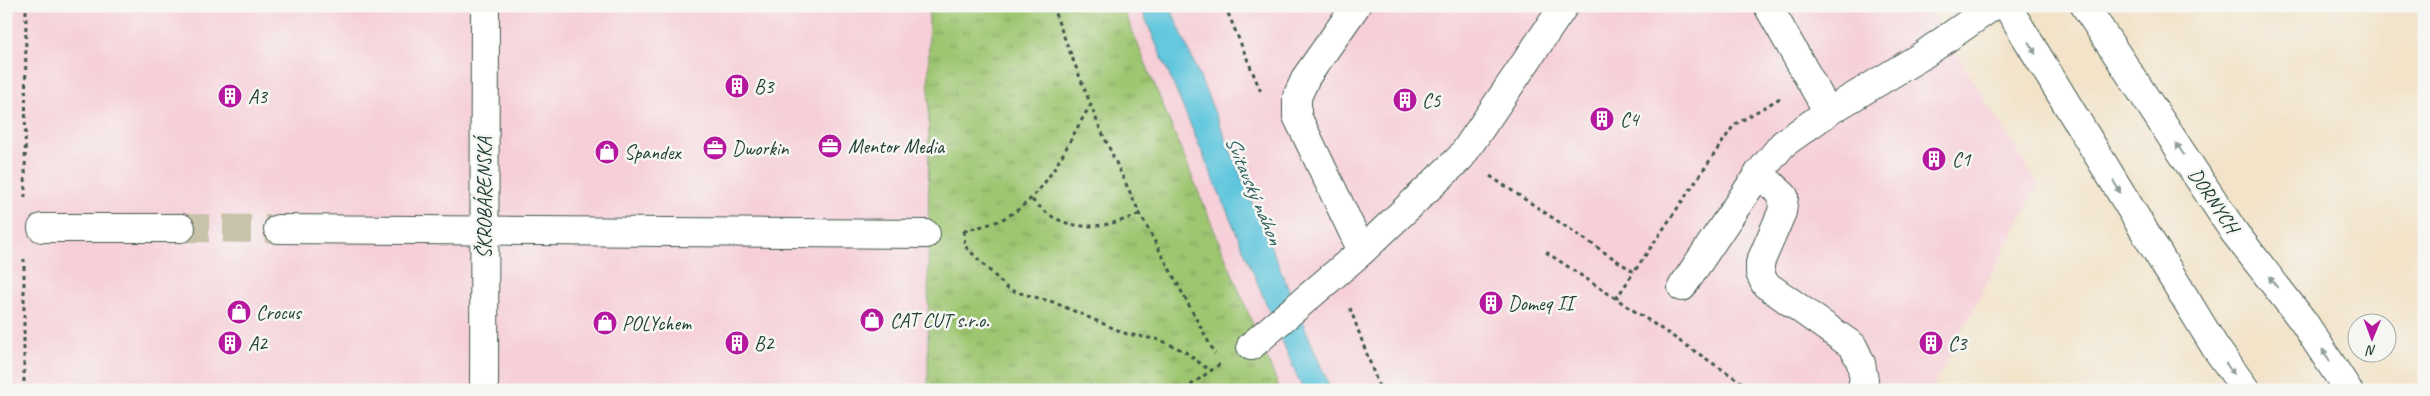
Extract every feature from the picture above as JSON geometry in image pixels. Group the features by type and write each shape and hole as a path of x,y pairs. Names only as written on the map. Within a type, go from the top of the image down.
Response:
{"main road":[{"name":"ŠKROBÁRENSKÁ","path":"484,390 485,6"},
{"path":"1356,6 1306,77 1297,97 1297,116 1362,251"},
{"path":"1251,346 1337,274 1461,157 1564,6"},
{"path":"1768,6 1828,112"},
{"path":"1682,287 1759,173 1783,144 1828,112 1906,66 1993,6"},
{"path":"2007,6 2215,347 2246,390"},
{"name":"DORNYCH","path":"2085,6 2234,232 2303,321 2348,390"},
{"path":"1759,173 1784,196 1782,212 1760,263 1760,273 1766,284 1853,346 1861,363 1864,380 1861,390"},
{"path":"42,228 181,228"},
{"path":"278,229 926,234"}],"path":[{"path":"1052,6 1090,106 1140,214 1220,364"},
{"path":"1616,299 1734,125 1811,80"},
{"path":"926,234 964,231 1006,218 1032,200 1056,165 1090,106"},
{"path":"1461,157 1634,272"},
{"path":"1032,200 1054,218 1083,226 1115,224 1140,214"},
{"path":"964,231 965,246 1009,290 1053,302 1127,334 1160,340 1184,351 1208,370"},
{"path":"1546,252 1754,390"},
{"path":"1337,274 1380,390"},
{"path":"1184,390 1208,370 1251,346"}],"shaded area":[{"path":"6,6 1927,6 2038,185 1931,390 6,390"}],"green space":[{"path":"929,6 1122,6 1280,390 928,390"}],"water":[{"path":"1140,6 1170,6 1331,390 1303,390"}],"tunnel":[{"path":"181,228 278,229"}],"place":[{"name":"B3","path":"737,86"},
{"name":"A3","path":"230,96"},
{"name":"C5","path":"1405,100"},
{"name":"C4","path":"1602,119"},
{"name":"Mentor Media","path":"830,146"},
{"name":"Dworkin","path":"715,148"},
{"name":"Spandex","path":"607,152"},
{"name":"C1","path":"1934,159"},
{"name":"Domeq II","path":"1491,303"},
{"name":"Crocus","path":"239,312"},
{"name":"CAT CUT s.r.o.","path":"872,320"},
{"name":"POLYchem","path":"605,323"},
{"name":"A2","path":"230,343"},
{"name":"B2","path":"737,343"},
{"name":"C3","path":"1931,343"}],"water label":[{"name":"Svitavský náhon","path":"1254,190"}]}
